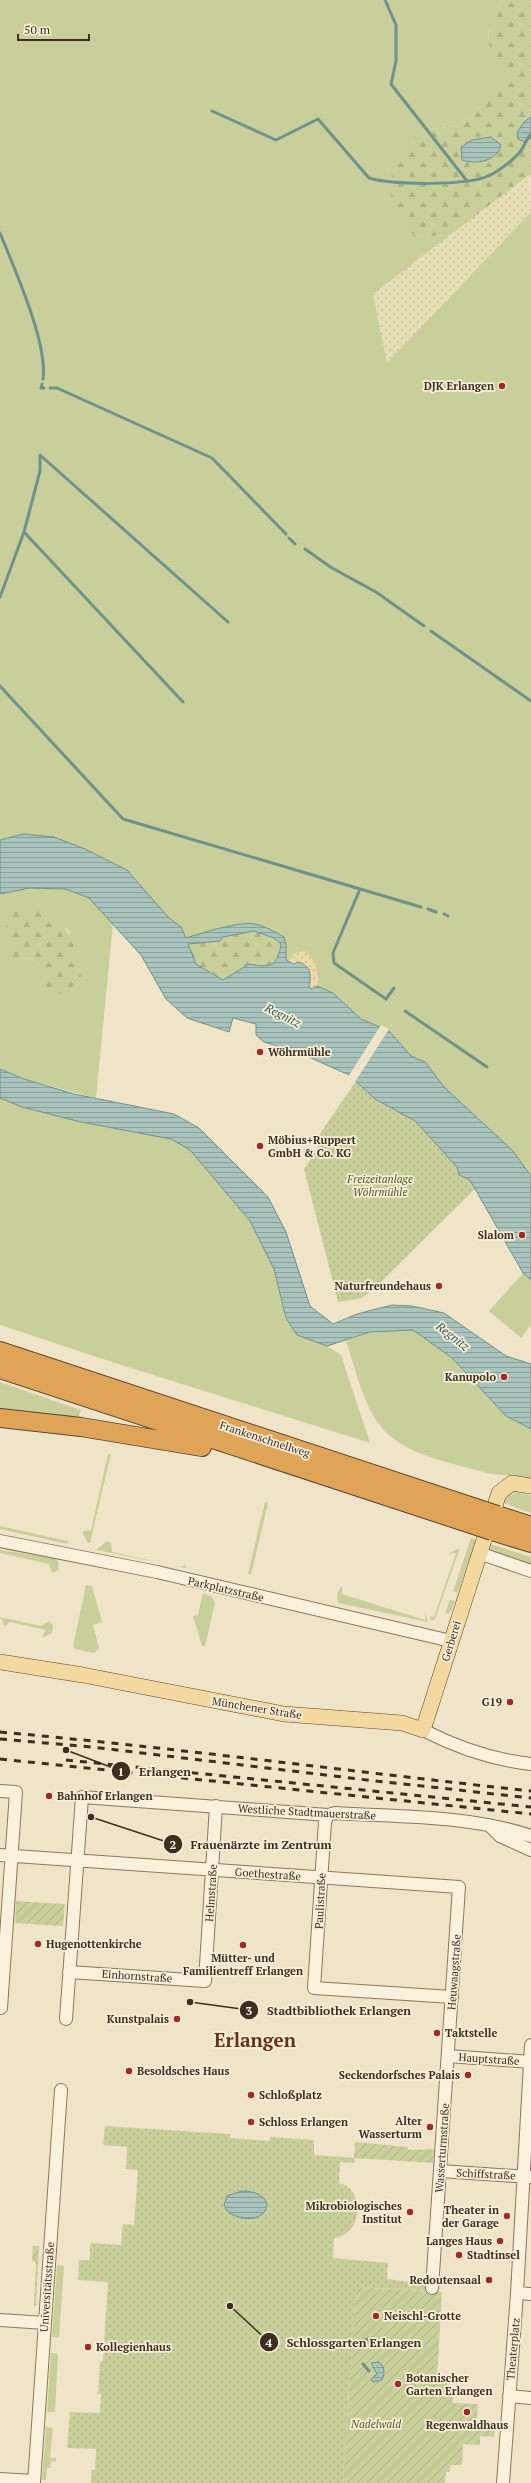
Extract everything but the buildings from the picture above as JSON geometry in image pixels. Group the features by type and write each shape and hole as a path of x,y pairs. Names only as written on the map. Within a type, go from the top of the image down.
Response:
{"highway":[{"name":"Frankenschnellweg","path":"0,1351 481,1519 531,1543"},
{"name":"Frankenschnellweg","path":"0,1368 274,1459 481,1519 531,1526"},
{"path":"0,1418 118,1432 190,1444 231,1455 274,1459"}],"main road":[{"name":"Gerberei","path":"423,1730 499,1493 506,1485 518,1482 531,1486"},
{"name":"Münchener Straße","path":"2,1663 83,1675 284,1714 402,1723 423,1730"}],"street":[{"name":"Parkplatzstraße","path":"0,1541 157,1572 451,1641"},
{"path":"479,1553 531,1571"},
{"name":"Münchener Straße","path":"423,1730 464,1748 511,1762 531,1764"},
{"path":"0,1791 16,1792 6,1855 4,1962 0,2008"},
{"name":"Westliche Stadtmauerstraße","path":"77,1860 82,1797 328,1815 335,1813 489,1824 531,1836"},
{"name":"Helmstraße","path":"205,1981 216,1806"},
{"name":"Paulistraße","path":"328,1815 325,1822 314,1988 452,1997"},
{"path":"489,1824 500,1836 531,1850"},
{"name":"Goethestraße","path":"6,1855 213,1870 321,1882 460,1887"},
{"path":"66,2019 77,1860"},
{"name":"Heuwaagstraße","path":"448,2056 460,1887"},
{"name":"Einhornstraße","path":"69,1972 205,1981"},
{"name":"Theaterplatz","path":"531,2045 527,2177 509,2396 531,2398"},
{"name":"Hauptstraße","path":"448,2056 530,2062"},
{"name":"Wasserturmstraße","path":"432,2288 448,2056"},
{"name":"Universitätsstraße","path":"34,2482 61,2090"},
{"name":"Schiffstraße","path":"440,2171 527,2177"},
{"path":"517,2293 531,2294"},
{"path":"0,2320 45,2323"},
{"path":"503,2483 509,2396"},
{"path":"0,2479 34,2482"}],"shaded area":[{"path":"529,175 531,212 386,364 373,293"}],"green space":[{"path":"0,0 503,0 488,34 491,54 515,76 462,125 419,131 414,237 450,235 373,294 387,363 531,212 531,1176 513,1151 444,1087 425,1062 411,1056 389,1031 361,1019 333,993 317,986 318,978 295,953 289,961 286,960 286,945 246,924 186,938 181,927 168,917 127,870 85,849 54,837 23,834 0,840"},
{"path":"503,0 531,0 531,177 529,175 450,235 414,237 391,198 392,162 419,131 462,125 514,76 491,54 488,34"},
{"path":"30,888 66,889 89,898 113,923 96,1098 24,1079 0,1069 0,894","holes":["47,913 70,932 45,987 43,974 39,964 31,959 18,960"]},
{"path":"19,907 35,909 58,920 66,929 71,939 82,979 62,994 44,987 41,969 35,961 31,959 18,960 12,957 6,930 10,918"},
{"path":"254,931 274,938 281,944 278,957 271,964 267,965 262,966 249,964 223,980 196,964 188,944"},
{"name":"Freizeitanlage Wöhrmühle","path":"356,1081 375,1099 415,1121 457,1167 459,1175 470,1180 475,1189 375,1288 362,1298 338,1302 304,1169 322,1141 317,1138"},
{"path":"0,1098 22,1107 81,1122 171,1139 190,1150 250,1221 274,1269 286,1318 297,1334 327,1346 341,1355 370,1443 93,1356 0,1325"},
{"path":"523,1273 531,1280 531,1325 521,1338 489,1311"},
{"path":"413,1330 452,1358 506,1416 531,1429 531,1481 515,1476 487,1473 428,1456 400,1443 388,1434 378,1423 363,1394 346,1341 370,1332"},
{"path":"0,1382 81,1410 77,1421 0,1413"},
{"path":"108,1454 111,1454 90,1543 88,1543 83,1531 91,1530"},
{"path":"515,1492 531,1495 531,1513 500,1502"},
{"path":"265,1502 268,1503 251,1575 248,1574"},
{"path":"0,1526 67,1541 66,1533 68,1544 0,1529"},
{"path":"471,1538 478,1541 468,1563 456,1599 457,1593 453,1591"},
{"path":"107,1541 111,1543 112,1552 170,1565 96,1550"},
{"path":"487,1543 531,1557 531,1567 487,1552"},
{"path":"460,1548 435,1619 431,1621 430,1616 434,1617 456,1553 447,1554"},
{"path":"0,1550 54,1558 58,1561 59,1570 52,1573 49,1564 0,1553"},
{"path":"86,1585 92,1586 102,1622 93,1625 99,1648 94,1653 75,1649 73,1646"},
{"path":"342,1586 342,1594 425,1620 425,1613 428,1622 338,1603 337,1593"},
{"path":"203,1593 212,1597 215,1603 205,1646 202,1646 193,1616 198,1615"},
{"path":"450,1600 455,1601 449,1614 445,1613"},
{"path":"0,1617 41,1626 49,1621 53,1625 52,1633 44,1637 42,1636 46,1630 10,1622 5,1626"},
{"path":"16,1901 65,1904 63,1926 15,1923"},
{"path":"105,2126 230,2134 230,2138 270,2141 270,2137 314,2140 314,2155 355,2158 354,2163 340,2162 339,2183 348,2187 354,2194 358,2212 351,2229 343,2235 334,2238 333,2258 388,2263 387,2279 426,2284 426,2291 356,2287 343,2483 91,2483 91,2470 95,2470 96,2449 67,2448 70,2412 100,2413 101,2394 98,2394 100,2361 103,2361 108,2282 78,2280 79,2260 90,2260 90,2243 121,2245 123,2224 134,2225 138,2170 126,2169 127,2147 103,2145"},
{"path":"355,2142 408,2147 408,2150 434,2149 433,2163 354,2158"},
{"path":"33,2246 39,2246 36,2305 34,2306 36,2262 32,2261"},
{"path":"57,2265 64,2266 59,2338 52,2337"},
{"name":"Botanischer Garten Erlangen","path":"356,2287 442,2292 437,2379 443,2379 452,2388 453,2403 478,2404 477,2420 496,2422 494,2437 480,2436 480,2445 463,2444 462,2465 451,2465 449,2472 446,2472 445,2483 343,2483"},
{"path":"51,2353 58,2354 55,2412 47,2412"},
{"path":"46,2427 53,2428 50,2458 56,2458 56,2462 51,2461 50,2468 47,2468 46,2480 42,2480"}],"sand":[{"path":"305,951 312,958 318,976 317,986 312,990 309,987 309,968 304,964 289,961 295,953"}],"water":[{"path":"531,117 531,138 525,142 518,139 517,133 524,122"},
{"path":"491,137 501,145 496,155 480,162 462,160 461,147 472,140"},
{"name":"Regnitz","path":"23,834 54,837 85,849 127,870 168,917 181,927 186,938 240,924 255,924 262,926 284,937 286,945 286,960 294,964 298,962 306,966 310,972 309,987 312,989 317,986 333,993 361,1019 389,1031 411,1056 425,1062 444,1087 513,1151 531,1176 531,1280 523,1273 470,1180 459,1175 457,1167 415,1121 375,1099 349,1075 302,1054 264,1042 256,1035 256,1024 233,1018 229,1032 187,1018 166,999 141,955 89,898 66,889 30,888 0,894 0,840","holes":["254,931 274,938 281,944 280,952 275,961 271,964 262,966 249,964 223,980 196,964 188,944 220,941 223,937"]},
{"name":"Regnitz","path":"0,1069 24,1079 74,1094 174,1114 199,1128 268,1197 286,1232 310,1306 333,1324 357,1314 392,1305 412,1306 444,1313 506,1356 531,1364 531,1429 506,1416 452,1358 413,1330 370,1332 327,1346 297,1335 286,1318 274,1269 250,1221 190,1150 171,1139 81,1122 22,1107 0,1098"},
{"path":"242,2191 258,2194 264,2198 267,2205 265,2211 261,2215 256,2218 243,2218 237,2217 227,2211 224,2205 227,2196"},
{"path":"379,2362 383,2368 383,2377 382,2380 373,2382 371,2380 377,2374 371,2363"}],"pier":[{"path":"381,1025 389,1029 355,1082 348,1077"}],"waterway":[{"path":"385,0 396,25 396,61 391,84 467,181"},
{"path":"212,111 276,140 318,119 369,178 395,182 464,182 488,176 501,169 517,155 531,134"},
{"path":"0,233 29,306 35,326 43,364 43,379"},
{"path":"42,384 41,388 44,388"},
{"path":"50,388 57,388 212,458 286,534"},
{"path":"24,532 40,471 40,455 228,622"},
{"path":"0,597 24,532 183,702"},
{"path":"289,538 295,544"},
{"path":"305,549 332,568 376,592 424,626"},
{"path":"431,631 531,701"},
{"path":"0,686 123,819 421,907"},
{"path":"360,889 333,953 334,963 386,999 394,988"},
{"path":"428,909 436,912"},
{"path":"444,914 448,916"},
{"path":"405,1011 487,1067"},
{"path":"365,2340 373,2338"},
{"path":"363,2364 369,2371"}],"railway":[{"path":"0,1732 133,1745 531,1791"},
{"path":"0,1739 92,1747 531,1798"},
{"path":"0,1759 531,1814"},
{"path":"66,1760 531,1807"}],"place":[{"name":"DJK Erlangen","path":"502,386"},
{"name":"Wöhrmühle","path":"260,1052"},
{"name":"Möbius+Ruppert GmbH & Co. KG","path":"260,1146"},
{"name":"Slalom","path":"522,1235"},
{"name":"Naturfreundehaus","path":"439,1286"},
{"name":"Kanupolo","path":"504,1377"},
{"name":"G19","path":"510,1702"},
{"name":"Erlangen","path":"66,1750"},
{"name":"Bahnhof Erlangen","path":"49,1796"},
{"name":"Frauenärzte im Zentrum","path":"91,1817"},
{"name":"Hugenottenkirche","path":"38,1944"},
{"name":"Mütter- und Familientreff Erlangen","path":"243,1945"},
{"name":"Stadtbibliothek Erlangen","path":"190,2002"},
{"name":"Kunstpalais","path":"177,2019"},
{"name":"Taktstelle","path":"437,2033"},
{"name":"Besoldsches Haus","path":"129,2071"},
{"name":"Seckendorfsches Palais","path":"468,2075"},
{"name":"Schloßplatz","path":"251,2095"},
{"name":"Schloss Erlangen","path":"251,2122"},
{"name":"Alter Wasserturm","path":"430,2127"},
{"name":"Mikrobiologisches Institut","path":"410,2212"},
{"name":"Theater in der Garage","path":"507,2216"},
{"name":"Langes Haus","path":"500,2241"},
{"name":"Stadtinsel","path":"459,2255"},
{"name":"Redoutensaal","path":"489,2280"},
{"name":"Schlossgarten Erlangen","path":"230,2306"},
{"name":"Neischl-Grotte","path":"376,2316"},
{"name":"Kollegienhaus","path":"88,2347"},
{"name":"Botanischer Garten Erlangen","path":"398,2384"},
{"name":"Regenwaldhaus","path":"467,2412"}],"district":[{"name":"Erlangen","path":"255,2039"}],"park label":[{"name":"Nadelwald","path":"376,2424"}]}
